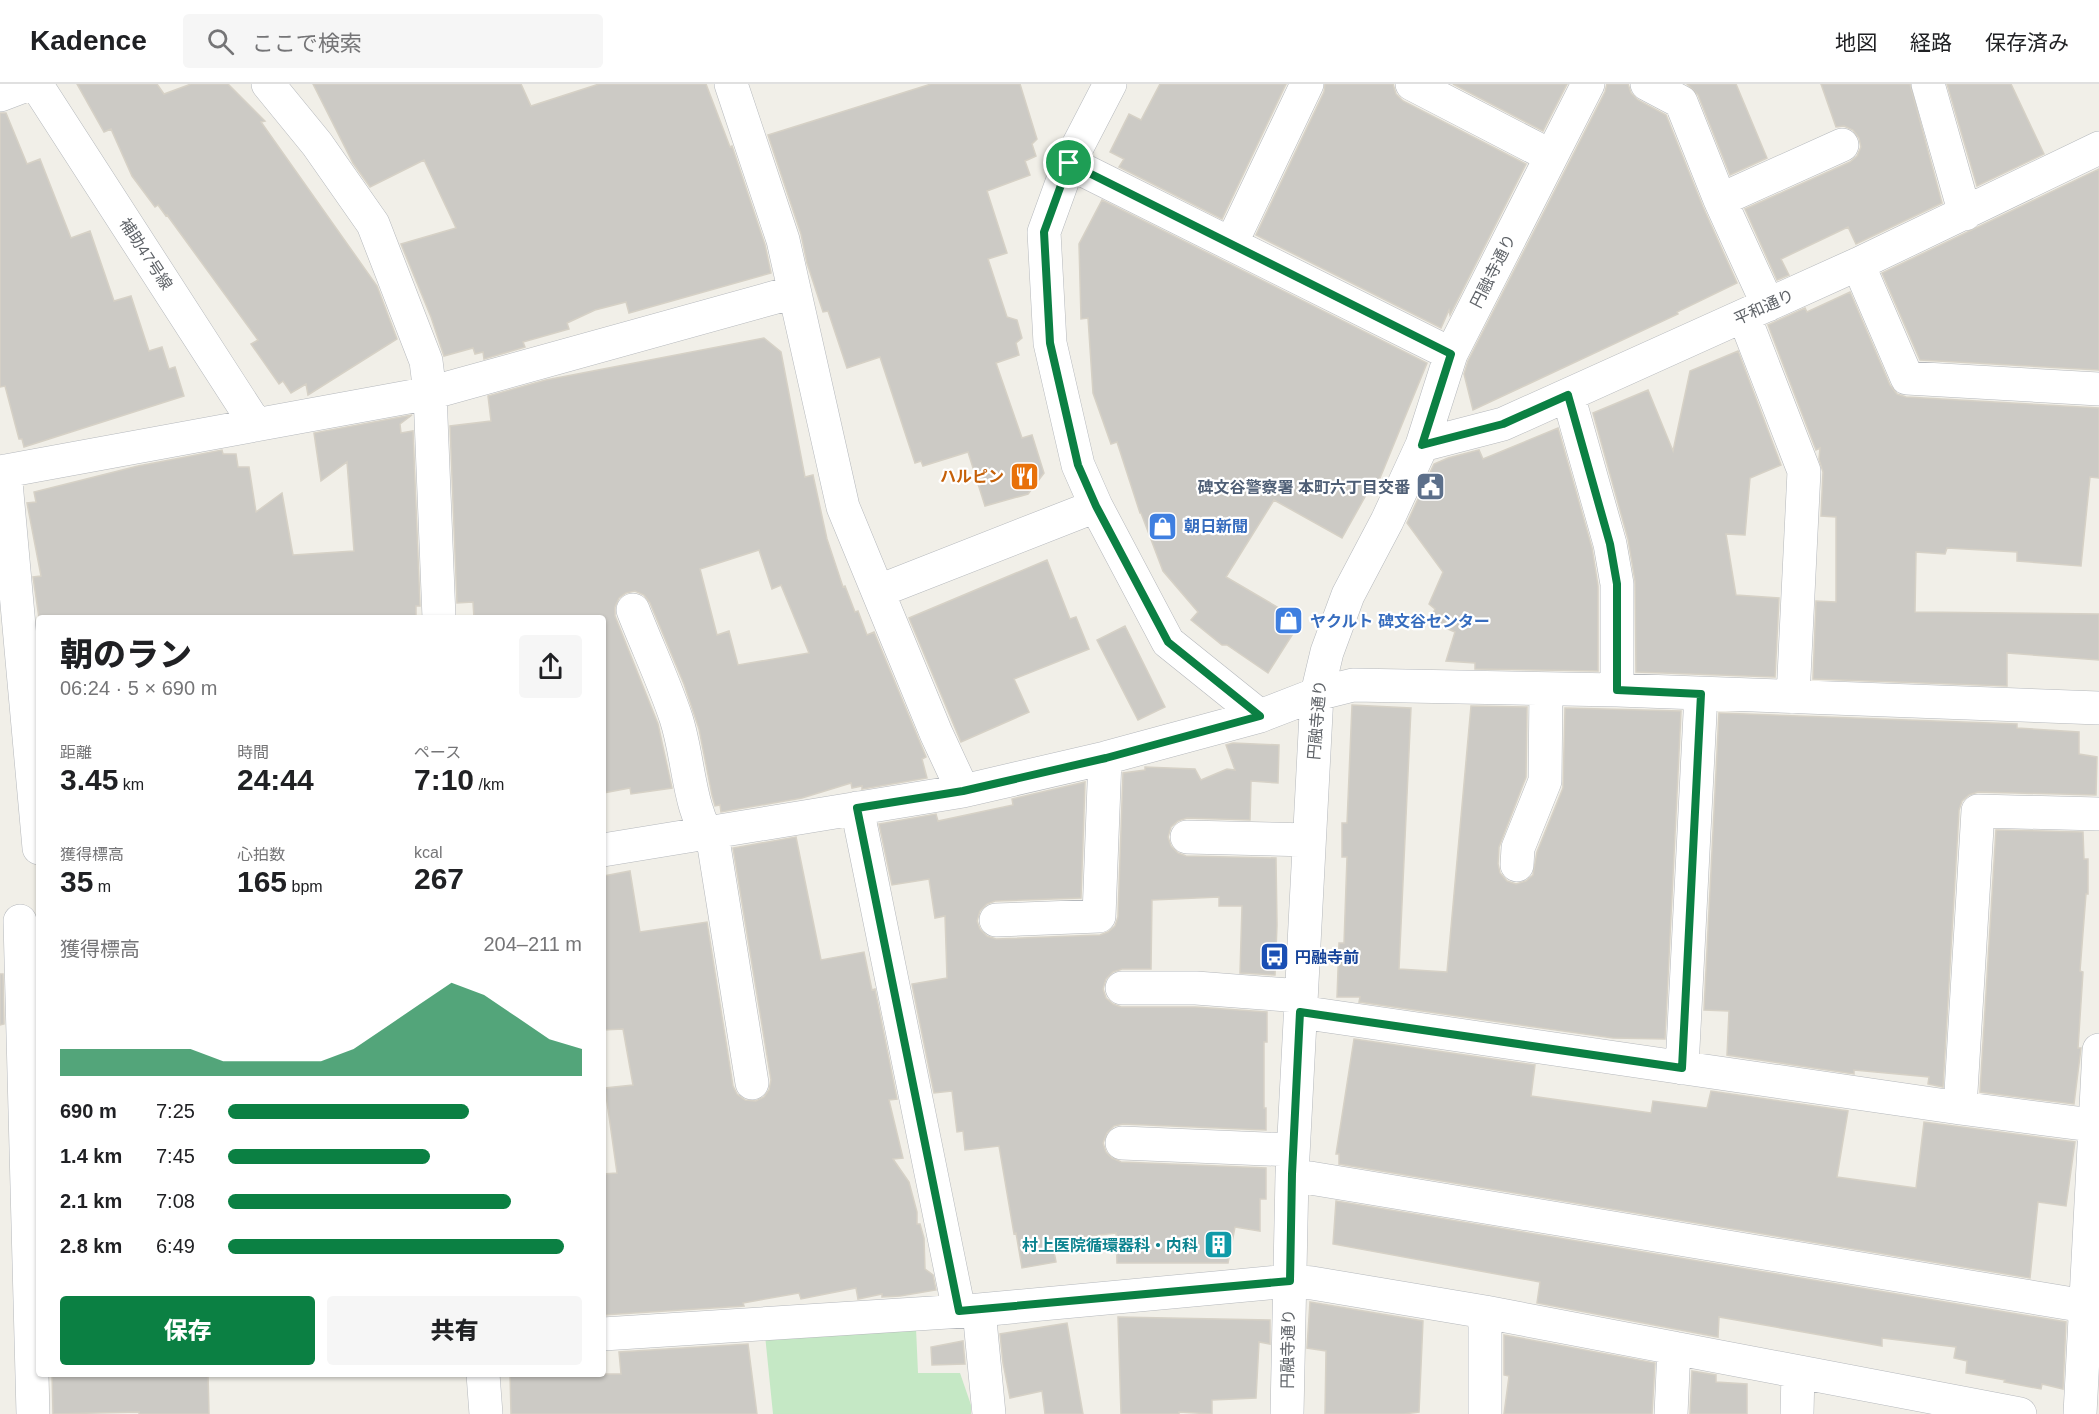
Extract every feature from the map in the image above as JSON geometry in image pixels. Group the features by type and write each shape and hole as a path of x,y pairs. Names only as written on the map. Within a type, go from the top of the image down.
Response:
{"street":[{"path":"0,95 29,84"},
{"name":"補助47号線","path":"36,84 256,425"},
{"path":"268,84 317,144 373,224 426,361 430,393 439,615"},
{"path":"731,84 783,240 843,507 936,733 963,791"},
{"path":"1110,84 1069,163 1044,232 1050,343 1078,465 1096,506 1168,642 1260,716"},
{"path":"1231,244 1306,84"},
{"path":"1412,84 1551,156"},
{"name":"円融寺通り","path":"1287,1414 1292,1162 1317,694 1327,652 1348,595 1387,521 1422,445 1451,354 1588,84"},
{"path":"1647,84 1681,102 1720,200 1756,310 1804,471 1793,697"},
{"path":"1928,84 1965,214"},
{"path":"1720,200 1842,145"},
{"name":"平和通り","path":"1422,445 1503,424 1858,264 2099,148"},
{"path":"1069,163 1451,354"},
{"path":"1858,264 1907,378 2099,389"},
{"path":"36,779 32,687 2,471 430,393 794,292"},
{"path":"1568,395 1610,544 1617,584 1617,690"},
{"path":"879,591 1096,506"},
{"path":"633,610 676,720 695,806 705,833 714,846 752,1083"},
{"path":"606,850 963,791 1106,758 1260,716 1317,694 1353,685 1617,690 2099,708"},
{"path":"1517,865 1518,848 1545,781 1546,689"},
{"path":"1682,1068 1701,694"},
{"path":"996,920 1099,916 1106,758"},
{"path":"857,808 969,1311 989,1414"},
{"path":"1960,1108 1978,811 2099,814"},
{"path":"1187,837 1309,840"},
{"path":"20,921 33,1414"},
{"path":"1122,988 1196,988 1682,1068 2097,1126"},
{"path":"2080,1414 2097,1126 2099,1050"},
{"path":"1122,1143 1292,1162 2085,1306"},
{"path":"606,1334 969,1311 1290,1281 1485,1312 1798,1372 1957,1408 2020,1414"},
{"path":"1485,1312 1485,1414"},
{"path":"1671,1414 1674,1348"},
{"path":"1797,1414 1798,1372"},
{"path":"483,1377 486,1414"}],"green space":[{"path":"916,1328 918,1373 960,1373 971,1405 971,1414 773,1414 765,1335"}],"building":[{"path":"77,84 157,84 164,94 191,84 228,84 265,121 261,122 377,286 397,339 308,395 306,384 291,393 283,381 279,384 251,344 258,340 167,215 158,205 155,207 132,176 111,129 104,132"},
{"path":"313,84 521,84 531,106 599,84 706,84 730,147 732,146 765,245 771,273 629,313 626,302 595,310 567,323 569,329 523,342 525,347 484,359 483,352 475,354 473,348 444,356 431,317 401,244 456,228 424,160 370,187 353,163"},
{"path":"931,84 1020,84 1037,139 1032,144 1036,156 1025,161 1030,175 987,191 1007,253 988,259 1007,317 1017,320 1022,338 1016,343 1019,355 996,363 1022,438 1032,435 1044,473 1028,494 985,506 968,452 923,466 921,461 915,463 880,357 847,368 828,311 823,312 807,263 801,234 768,135"},
{"path":"1160,84 1286,84 1222,219 1119,167 1124,159 1110,152 1129,114 1141,120"},
{"path":"1325,84 1393,84 1396,94 1403,101 1526,164 1450,315 1449,310 1441,328 1256,235 1324,92"},
{"path":"1453,84 1567,84 1543,131"},
{"path":"1607,84 1628,84 1631,93 1638,100 1666,115 1737,283 1677,312 1678,314 1473,410 1464,374 1468,361 1605,92"},
{"path":"1687,84 1736,84 1767,158 1730,175 1698,95"},
{"path":"1821,84 1910,84 1942,203 1856,244 1848,227 1781,259 1789,275 1777,280 1745,209 1850,162 1857,156 1861,147 1859,138 1853,130 1844,126 1836,127"},
{"path":"1947,84 2011,84 2044,154 1977,186"},
{"path":"0,113 6,113 27,164 40,159 71,238 90,231 114,301 131,296 149,351 162,347 169,369 175,367 184,396 24,447 22,439 19,439 5,386 0,387"},
{"path":"2099,169 2099,370 1920,360 1882,273"},
{"path":"1102,200 1427,363 1378,483 1385,481 1381,488 1375,479 1342,538 1274,500 1226,577 1301,621 1268,673 1227,645 1222,645 1191,620 1198,612 1163,571 1140,513 1117,442 1111,444 1093,393 1088,318 1081,319 1079,244"},
{"path":"1850,292 1890,385 1897,394 1906,397 2099,408 2099,478 2090,477 2081,566 2017,561 2017,552 1947,548 1945,554 1916,552 1915,612 2099,614 2099,660 2007,653 2007,686 1813,679 1816,601 1836,602 1836,517 1821,516 1823,472 1819,459 1820,448 1816,450 1768,325 1805,308 1807,312"},
{"path":"764,338 781,352 805,477 813,475 827,539 843,587 845,586 855,612 858,611 867,635 874,632 926,757 922,759 927,778 862,789 862,786 852,788 851,783 802,798 721,812 720,805 715,806 699,729 684,684 650,603 644,595 635,591 619,598 615,607 615,616 658,724 672,788 631,794 630,788 606,792 606,615 474,615 473,602 457,603 450,426 491,421 488,396 546,380","holes":["759,550 772,589 781,585 809,653 738,665 729,631 717,635 700,569"]},
{"path":"1738,351 1781,465 1750,478 1745,535 1726,534 1736,595 1779,598 1775,677 1636,672 1635,581 1628,539 1593,413 1648,390 1673,451 1690,371"},
{"path":"412,415 400,424 401,433 413,431 420,606 416,606 416,615 39,615 33,577 41,576 27,503 36,502 34,492 138,466 222,450 223,454 236,454 238,467 249,467 256,512 282,493 293,555 354,551 347,462 321,481 314,433"},
{"path":"1558,428 1592,548 1598,586 1598,671 1475,669 1475,663 1446,661 1455,632 1429,621 1435,609 1429,604 1443,572 1407,523 1434,464 1479,450 1483,459"},
{"path":"1047,560 1070,619 1076,617 1089,649 1014,679 1029,712 961,742 909,618"},
{"path":"1125,626 1165,707 1138,720 1097,640"},
{"path":"1352,705 1411,708 1399,969 1447,972 1471,706 1527,707 1526,777 1499,847 1500,873 1507,881 1516,884 1526,881 1533,875 1537,852 1563,788 1565,708 1681,711 1665,1039 1613,1038 1359,1002 1360,997 1337,997 1339,943 1344,943 1347,857 1342,857 1342,823 1347,823"},
{"path":"1719,713 2017,724 2017,728 2079,732 2079,754 2097,757 2096,795 1978,792 1962,801 1959,810 1943,1087 1928,1084 1929,1077 1854,1070 1854,1074 1727,1055 1729,1011 1704,1010"},
{"path":"1233,743 1279,745 1278,783 1251,781 1250,820 1187,818 1171,827 1168,837 1171,846 1178,853 1186,856 1276,858 1275,975 1240,973 1242,906 1219,906 1219,897 1152,900 1151,969 1122,969 1113,972 1106,979 1103,989 1106,998 1121,1007 1195,1007 1267,1012 1267,1042 1264,1042 1266,1130 1123,1124 1114,1126 1107,1133 1103,1143 1106,1152 1121,1162 1266,1168 1266,1199 1260,1199 1260,1231 1235,1227 1228,1263 1117,1263 1116,1233 1052,1241 1056,1262 1022,1268 999,1146 965,1150 963,1131 957,1132 952,1091 934,1093 912,984 947,978 945,916 935,918 929,879 892,885 879,824 936,814 938,821 1013,805 1012,799 1085,782 1081,898 995,901 987,904 980,911 977,921 980,929 987,936 996,939 1100,935 1115,926 1118,917 1123,773 1145,770 1145,767 1195,769 1201,780 1227,769 1235,770 1226,745"},
{"path":"1996,830 2083,832 2084,859 2088,859 2088,894 2086,894 2080,971 2083,972 2078,1048 2081,1048 2074,1104 1980,1092"},
{"path":"796,837 821,960 864,952 872,990 875,989 897,1099 889,1100 903,1158 893,1159 909,1182 917,1212 917,1224 920,1224 924,1238 925,1269 933,1275 936,1290 900,1296 882,1297 882,1294 858,1299 856,1288 801,1299 799,1293 743,1303 744,1306 606,1315 606,1174 617,1173 606,1088 633,1085 623,1029 606,1030 606,875 630,871 640,932 707,922 733,1086 737,1094 745,1100 756,1101 764,1097 769,1090 771,1080 733,848"},
{"path":"0,974 3,974 4,1024 0,1025"},
{"path":"1354,1039 1535,1065 1531,1096 1651,1113 1653,1101 1707,1108 1711,1091 1848,1111 1837,1177 1916,1188 1924,1122 2075,1142 2066,1206 2038,1202 2030,1278 1339,1164 1339,1154 1336,1154"},
{"path":"1336,1201 2066,1322 2063,1389 2042,1384 2041,1389 1966,1373 1967,1361 1954,1358 1956,1347 1882,1338 1882,1346 1719,1317 1718,1337 1537,1303 1540,1282 1333,1244"},
{"path":"1310,1302 1423,1321 1419,1412 1325,1414 1326,1351 1307,1348"},
{"path":"1118,1317 1270,1320 1270,1344 1259,1342 1256,1398 1212,1400 1212,1414 1179,1412 1179,1414 1121,1414"},
{"path":"1067,1323 1083,1414 1045,1414 1042,1391 1010,1398 1000,1334"},
{"path":"1504,1335 1655,1363 1652,1414 1504,1414 1509,1376 1504,1375"},
{"path":"963,1341 965,1364 932,1365 931,1347"},
{"path":"748,1344 757,1414 511,1414 510,1377 606,1377 606,1374 621,1374 619,1352"},
{"path":"1692,1371 1716,1375 1716,1382 1747,1384 1747,1414 1690,1414"},
{"path":"52,1377 208,1377 209,1414 139,1414 139,1412 53,1414"}],"place":[{"name":"ハルピン","path":"1025,476"},
{"name":"碑文谷警察署 本町六丁目交番","path":"1431,487"},
{"name":"朝日新聞","path":"1163,526"},
{"name":"ヤクルト 碑文谷センター","path":"1289,621"},
{"name":"円融寺前","path":"1274,957"},
{"name":"村上医院循環器科・内科","path":"1219,1245"}],"route":[{"path":"1069,163 1451,354 1422,445 1503,424 1568,395 1610,544 1617,584 1617,690 1701,694 1682,1068 1300,1012 1292,1174 1290,1281 959,1311 857,808 963,791 1106,758 1260,716 1168,642 1096,506 1078,465 1050,343 1044,232 1069,163"}]}
